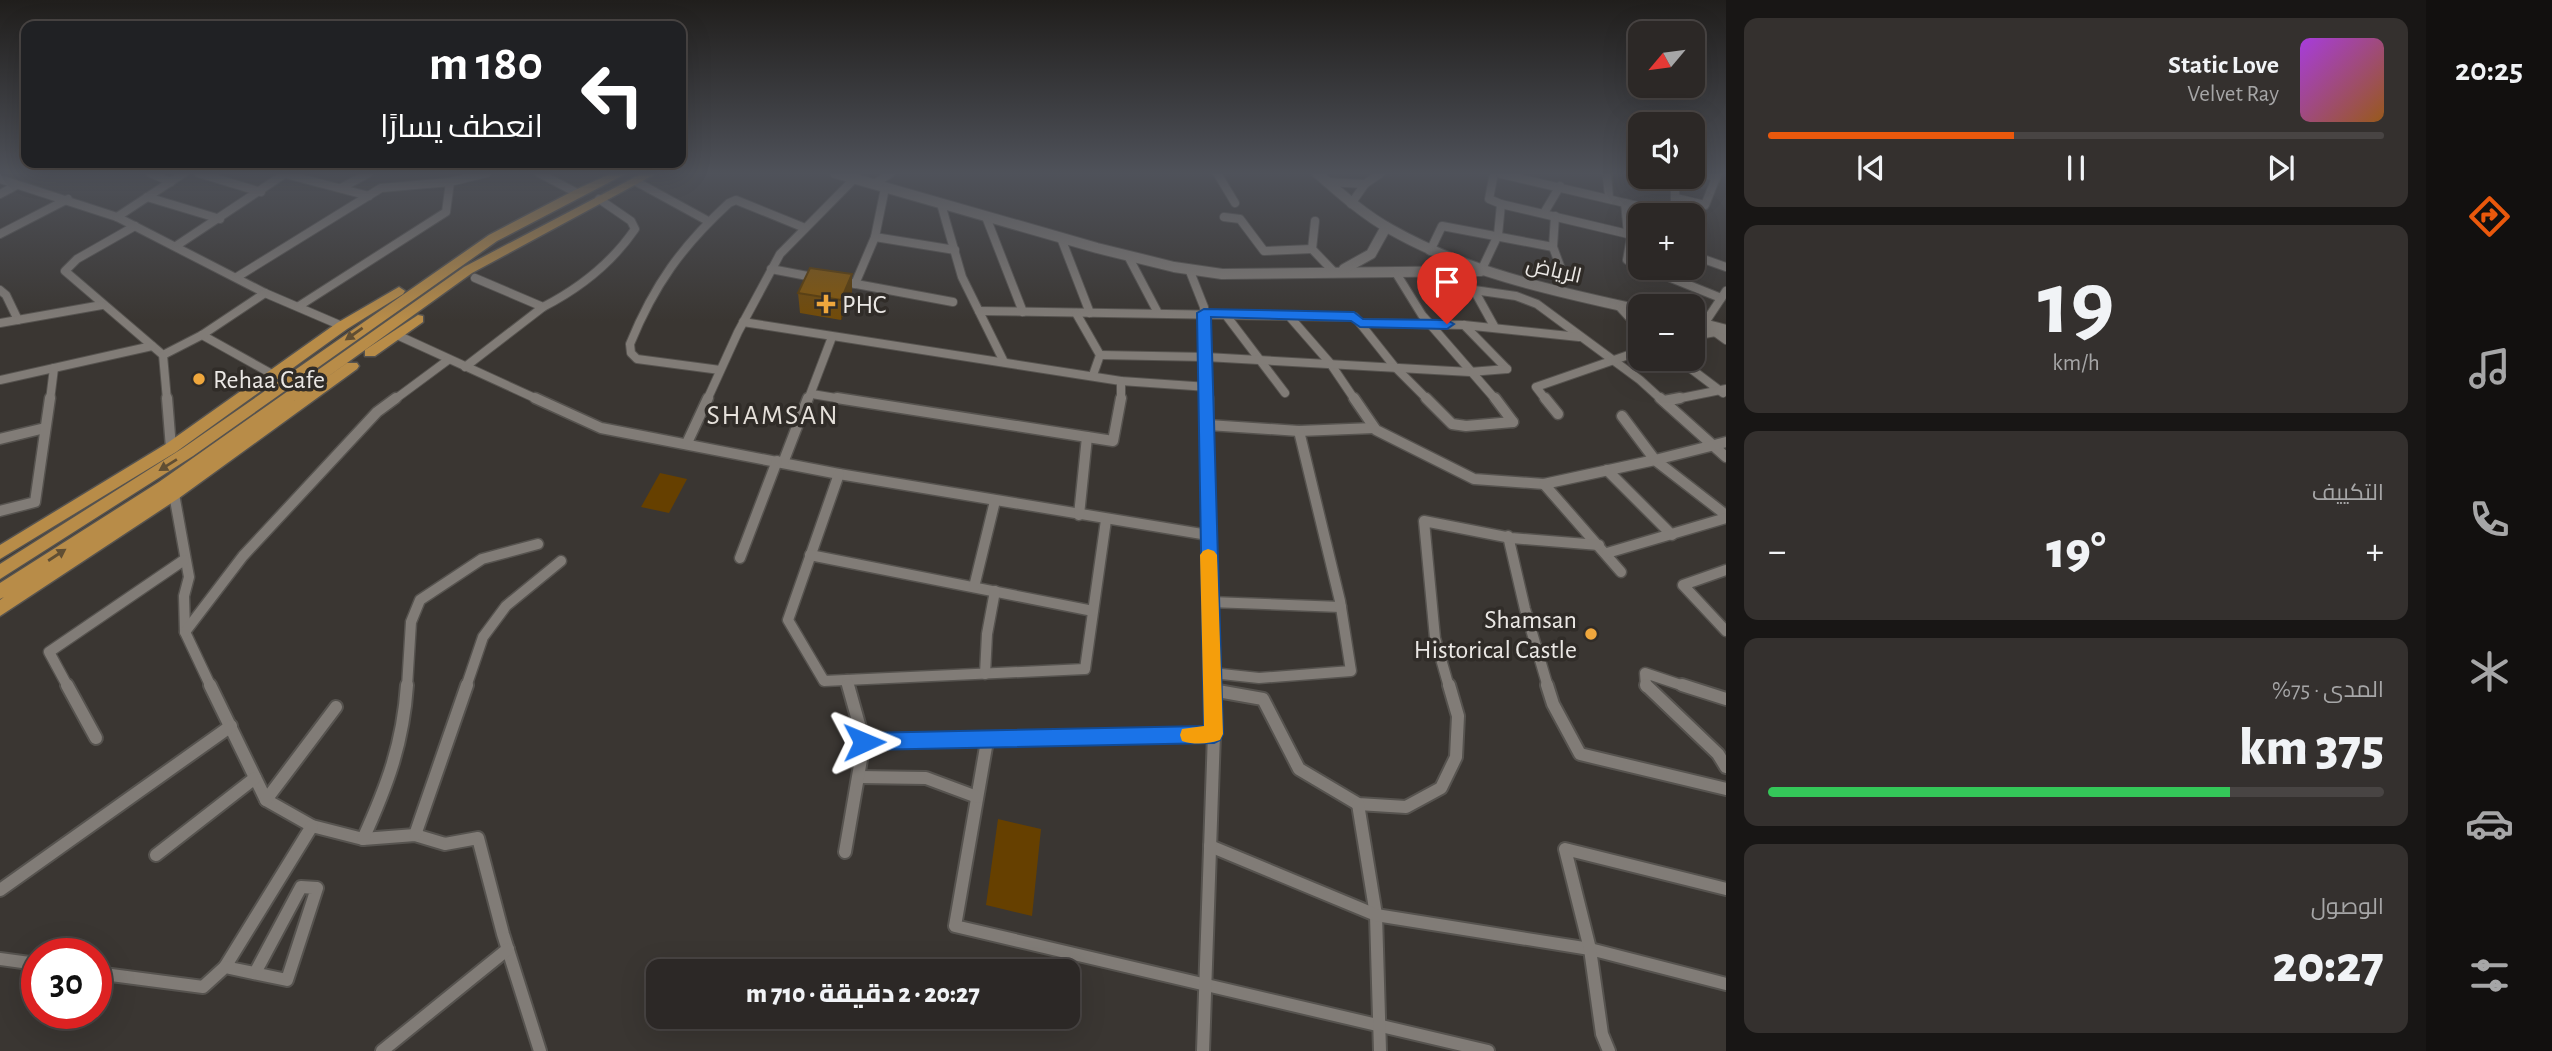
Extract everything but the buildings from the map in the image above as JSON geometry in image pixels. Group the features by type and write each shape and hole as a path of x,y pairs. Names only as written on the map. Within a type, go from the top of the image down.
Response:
{"main road":[{"path":"0,552 171,448 342,326 523,222"},
{"path":"257,412 468,270 557,222"},
{"path":"0,592 164,486 257,412 493,238"},
{"path":"0,609 174,495 397,335 522,241"},
{"path":"257,412 342,326"},
{"path":"0,572 188,452 257,412 360,360"}],"street":[{"path":"0,234 23,222"},
{"path":"127,222 237,276 265,293 342,326"},
{"path":"176,247 215,222"},
{"path":"237,276 326,222"},
{"path":"299,306 430,222"},
{"path":"465,367 543,307 564,297 590,278 615,255 635,229 632,222"},
{"path":"707,222 678,251 655,287 630,344 631,352 637,359 720,370"},
{"path":"790,222 805,228"},
{"path":"687,443 743,322 771,269 780,254 811,222"},
{"path":"855,284 877,222"},
{"path":"946,222 962,277 1004,362"},
{"path":"988,222 1023,312"},
{"path":"1005,222 1128,256 1222,274 1481,271 1498,235 1500,222"},
{"path":"1242,222 1264,251 1312,249 1334,272"},
{"path":"1312,249 1315,222"},
{"name":"الرياض","path":"1378,222 1430,251 1481,271 1628,307"},
{"path":"1555,222 1553,247 1560,266"},
{"path":"1580,222 1628,234 1627,222"},
{"path":"135,226 77,259 65,271 163,355 171,448"},
{"path":"1430,251 1442,226 1553,247"},
{"path":"1334,272 1359,264 1372,255 1385,227"},
{"path":"874,237 955,250"},
{"path":"1061,237 1090,313"},
{"path":"1128,256 1158,313"},
{"path":"1705,260 1726,267"},
{"path":"771,269 953,302"},
{"path":"1189,269 1204,313 1208,387 1208,535 1214,734 1203,1051"},
{"path":"1456,271 1474,290 1493,326"},
{"path":"979,311 1354,317 1394,366 1452,424 1466,426 1513,422 1484,383 1470,372 1430,324 1396,272"},
{"path":"475,278 543,307"},
{"path":"1683,280 1723,294 1705,315"},
{"path":"0,289 6,295 18,320"},
{"path":"1474,290 1528,299 1616,361 1726,457"},
{"path":"163,355 202,335 265,293"},
{"path":"0,323 102,305"},
{"path":"1618,305 1628,316"},
{"path":"1076,313 1100,355 1093,375"},
{"path":"1225,314 1285,393"},
{"path":"1289,316 1330,363 1374,428 1474,479 1544,484 1726,442"},
{"path":"743,322 1121,381 1208,387"},
{"path":"1360,323 1464,324 1581,337"},
{"path":"1100,355 1259,359 1470,372 1507,369 1464,324"},
{"path":"1721,330 1726,340"},
{"path":"202,335 272,374"},
{"path":"397,335 601,428 839,474 1208,535"},
{"path":"740,558 811,394 832,337"},
{"path":"0,380 152,346"},
{"path":"1558,414 1536,387 1628,356"},
{"path":"185,632 252,546 377,412 448,360"},
{"path":"0,512 36,502 54,368"},
{"path":"1695,371 1724,391"},
{"path":"811,394 1113,441 1121,402 1121,381"},
{"path":"1664,401 1724,391"},
{"path":"1622,416 1655,460 1726,516"},
{"path":"1208,425 1299,431 1374,428"},
{"path":"0,439 45,428"},
{"path":"1212,673 1259,678 1351,671 1341,607 1299,431"},
{"path":"1079,515 1087,437"},
{"path":"1607,470 1672,535"},
{"path":"839,474 788,620 824,681 1085,669 1106,520"},
{"path":"1544,484 1607,552 1621,572"},
{"path":"174,495 184,561 190,577 184,596 185,632 267,800 312,826 363,839 415,835 445,844 478,838 508,949 540,1051"},
{"path":"974,587 995,501"},
{"path":"1607,552 1672,535 1726,516"},
{"path":"1212,690 1263,698 1299,769 1358,804 1406,807 1441,788 1456,757 1458,716 1435,638 1424,521 1485,535 1564,545 1599,545"},
{"path":"1508,536 1524,610 1553,704 1580,754 1726,789"},
{"path":"363,839 389,782 405,718 411,622 420,600 482,559 538,544"},
{"path":"810,555 1093,611"},
{"path":"96,738 49,652 184,561"},
{"path":"415,835 484,637 506,606 561,561"},
{"path":"1726,570 1683,585 1726,631"},
{"path":"985,674 995,592"},
{"path":"1210,602 1341,607"},
{"path":"1726,699 1645,673 1646,687 1718,754 1726,767"},
{"path":"845,852 864,742 847,680"},
{"path":"267,800 336,707"},
{"path":"0,890 231,726"},
{"path":"864,742 1214,734"},
{"path":"987,741 955,926 1488,1051"},
{"path":"859,777 926,778 977,797"},
{"path":"156,855 255,778"},
{"path":"1358,804 1376,915 1380,1051"},
{"path":"112,975 203,987 225,967 312,826"},
{"path":"1210,846 1376,915 1590,949 1726,984"},
{"path":"1609,1051 1602,1034 1590,949 1565,849 1726,889"},
{"path":"225,967 286,980 317,888 300,887 255,973"},
{"path":"382,1051 508,949"},
{"path":"0,959 21,962"}],"shaded area":[{"path":"660,473 687,479 669,513 641,507"},
{"path":"998,819 1041,829 1032,916 986,905"}],"slow traffic":[{"path":"1189,735 1214,734 1208,555"}],"place":[{"name":"PHC","path":"826,304"},
{"name":"Rehaa Cafe","path":"199,379"},
{"name":"Shamsan Historical Castle","path":"1591,634"}],"district":[{"name":"SHAMSAN","path":"773,414"}],"route":[{"path":"864,742 1214,734 1208,535 1208,387 1204,313 1354,317 1360,323 1447,324"}]}
